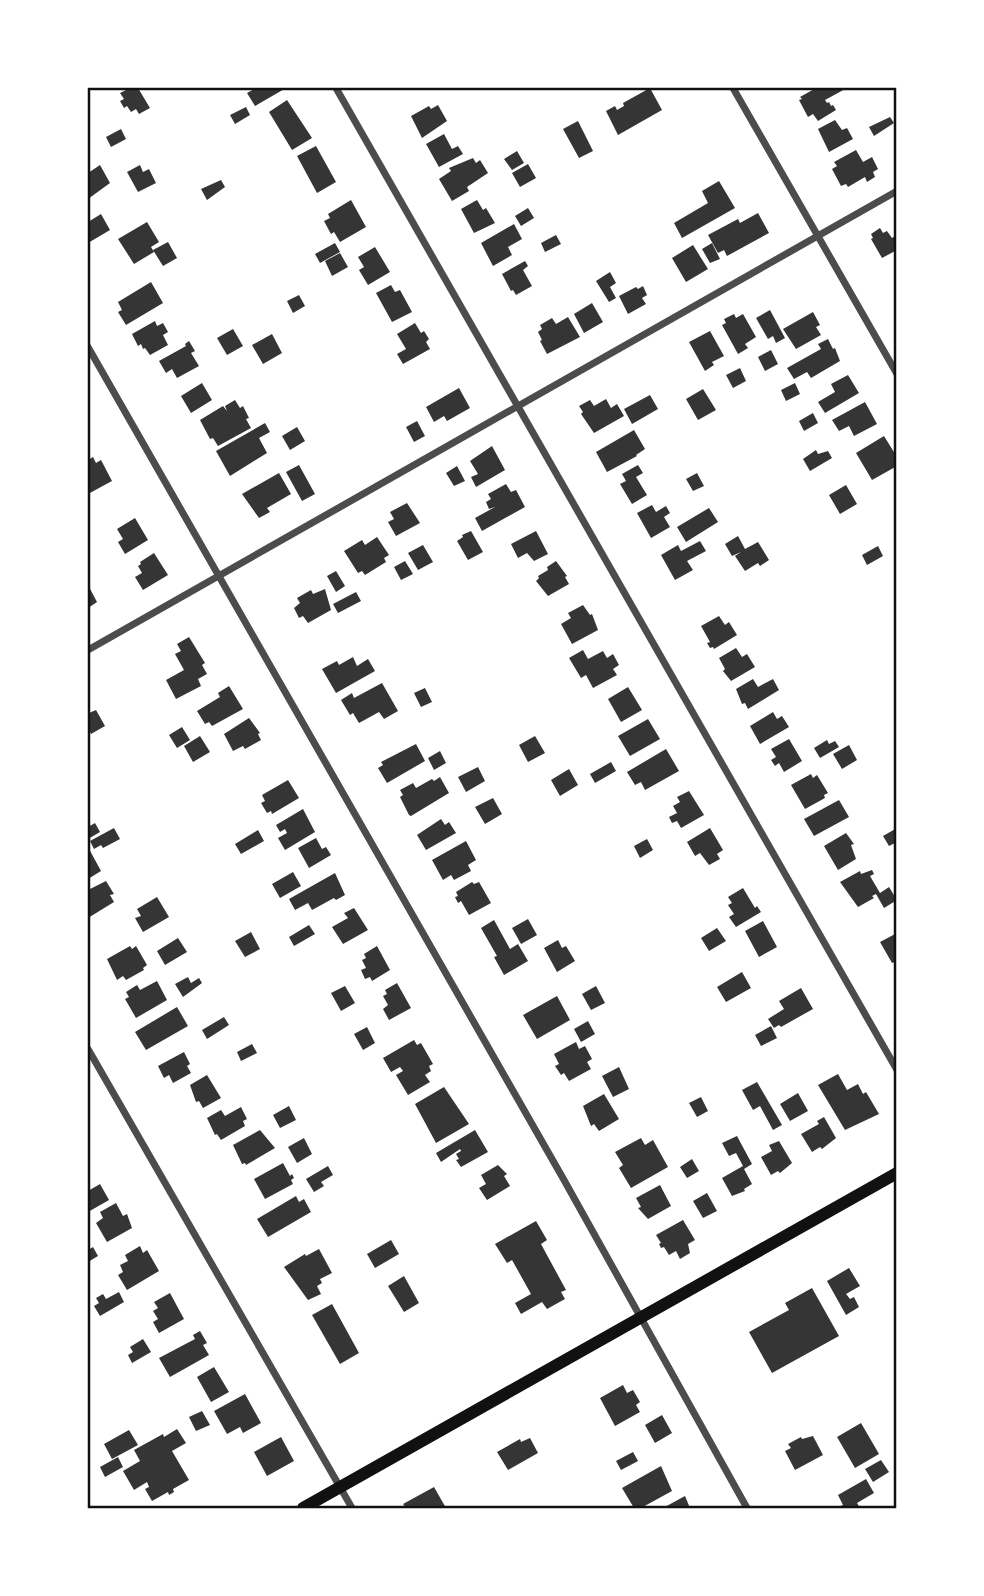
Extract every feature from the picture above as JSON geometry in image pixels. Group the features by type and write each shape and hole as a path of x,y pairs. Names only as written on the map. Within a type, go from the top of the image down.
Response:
{"main road":[{"path":"303,1508 897,1173"}],"street":[{"path":"336,88 897,1070"},
{"path":"733,88 897,374"},
{"path":"88,650 897,191"},
{"path":"88,347 564,1180 747,1508"},
{"path":"88,1049 352,1508"}],"building":[{"path":"130,88 138,88 150,108 139,114 136,109 131,112 127,106 124,108 120,101 124,99 120,93"},
{"path":"256,88 286,88 255,106 247,93"},
{"path":"650,88 662,110 618,135 606,111 615,106 617,110 624,106 623,103"},
{"path":"816,88 847,88 825,100 836,110 818,121 813,114 808,117 799,100"},
{"path":"287,100 312,138 292,150 269,112"},
{"path":"438,105 447,121 422,138 411,116 429,106 431,109"},
{"path":"246,107 250,115 235,124 230,115"},
{"path":"890,117 894,123 874,136 869,127"},
{"path":"835,120 842,130 847,128 853,139 829,152 818,129"},
{"path":"578,121 593,151 579,158 563,129"},
{"path":"121,129 126,139 111,147 106,137"},
{"path":"444,134 452,149 458,146 463,154 439,167 426,144"},
{"path":"316,146 336,182 317,193 297,156"},
{"path":"856,150 863,162 872,157 878,169 873,172 875,177 867,182 865,177 848,187 846,184 841,186 832,169 837,166 834,162"},
{"path":"517,151 524,163 512,170 504,159"},
{"path":"473,158 476,163 480,160 488,173 467,187 469,191 452,201 439,179 451,171 449,168"},
{"path":"528,164 536,178 520,187 512,173"},
{"path":"100,165 110,183 88,199 88,173"},
{"path":"140,165 143,172 149,169 156,183 138,192 127,172"},
{"path":"221,180 225,187 207,200 201,189"},
{"path":"719,181 735,208 682,238 674,223 708,203 702,191"},
{"path":"351,200 366,227 340,242 334,232 331,234 324,221 330,218 328,214"},
{"path":"477,200 483,210 486,208 495,223 474,233 461,209"},
{"path":"528,208 534,218 521,226 515,216"},
{"path":"758,213 769,233 727,256 724,250 718,253 708,235 738,219 740,223"},
{"path":"101,214 110,230 88,243 88,222"},
{"path":"147,222 159,242 151,247 154,252 134,264 118,239"},
{"path":"514,224 522,239 508,247 512,255 493,266 481,243"},
{"path":"880,228 883,233 887,231 892,238 897,235 897,250 882,258 871,239 871,234"},
{"path":"556,235 561,244 545,252 541,243"},
{"path":"168,242 177,258 163,266 153,250"},
{"path":"335,243 340,252 320,263 315,254"},
{"path":"712,243 720,259 710,263 702,249"},
{"path":"693,245 708,269 686,282 672,258"},
{"path":"375,247 390,272 368,285 359,270 364,267 358,257"},
{"path":"340,253 348,267 332,276 325,261"},
{"path":"525,261 528,266 523,270 532,286 516,295 502,274"},
{"path":"610,272 616,283 610,287 616,298 609,302 596,281"},
{"path":"151,282 163,303 126,325 118,312 122,310 118,302"},
{"path":"391,285 395,292 400,290 412,312 392,322 376,293"},
{"path":"643,286 647,295 642,298 646,304 628,314 619,296"},
{"path":"299,295 305,306 293,313 287,301"},
{"path":"592,303 603,322 584,333 574,314"},
{"path":"770,310 785,338 776,343 773,336 768,339 756,318"},
{"path":"813,312 820,325 816,327 821,335 796,349 783,329"},
{"path":"734,314 736,318 743,314 756,337 745,344 748,348 738,354 722,325 726,323 724,319"},
{"path":"568,317 580,337 547,354 540,341 540,325 552,318 556,324"},
{"path":"155,321 157,326 163,323 168,332 163,335 168,345 150,355 141,344 138,346 132,334"},
{"path":"415,323 429,339 426,342 430,349 403,364 397,354 406,349 397,334"},
{"path":"233,329 243,346 227,355 217,338"},
{"path":"710,331 724,356 712,362 714,365 705,371 689,342"},
{"path":"272,334 282,353 263,364 252,345"},
{"path":"828,339 840,361 811,378 807,372 794,379 787,368 821,349 818,344"},
{"path":"189,341 195,351 191,353 199,366 177,378 172,369 166,373 159,361 186,346"},
{"path":"771,350 778,364 765,371 758,357"},
{"path":"740,368 746,381 733,388 726,375"},
{"path":"848,375 859,393 825,413 818,402 835,392 831,384"},
{"path":"202,383 212,400 191,413 181,396"},
{"path":"795,383 800,394 786,401 781,390"},
{"path":"459,388 470,408 447,421 444,416 434,422 426,407"},
{"path":"703,389 716,410 698,420 686,399"},
{"path":"650,395 658,409 632,424 624,409"},
{"path":"606,399 611,408 617,404 624,416 594,433 581,414 583,412 579,406 590,400 594,406"},
{"path":"235,400 240,408 243,406 251,428 218,446 213,438 210,439 200,420 223,406 227,411 225,406"},
{"path":"865,402 877,424 854,436 849,426 839,431 832,420"},
{"path":"813,413 818,423 804,431 799,421"},
{"path":"417,421 425,436 414,442 406,427"},
{"path":"265,423 270,432 259,438 267,453 230,476 216,451"},
{"path":"297,427 305,441 290,450 282,436"},
{"path":"634,430 645,449 607,472 596,452"},
{"path":"884,436 897,457 897,466 872,480 856,453"},
{"path":"492,446 505,470 476,487 471,477 478,474 470,461"},
{"path":"816,450 818,454 828,451 832,458 810,471 803,459"},
{"path":"93,457 96,463 101,460 112,481 88,494 88,460"},
{"path":"299,465 315,494 302,501 286,472"},
{"path":"638,465 643,473 636,477 647,495 632,504 620,484 626,481 622,474"},
{"path":"457,466 465,481 454,486 446,473"},
{"path":"279,473 291,494 267,508 270,512 259,518 242,494"},
{"path":"697,473 704,486 693,491 686,479"},
{"path":"506,484 511,492 516,490 525,507 482,531 475,518 495,507 489,509 486,502 491,499 488,494"},
{"path":"846,485 857,504 840,514 829,495"},
{"path":"407,503 420,523 396,536 388,522 394,519 390,512"},
{"path":"652,505 656,512 666,506 670,513 664,517 670,527 651,538 637,513"},
{"path":"709,508 718,522 686,542 677,527"},
{"path":"135,518 148,540 125,554 118,542 123,539 117,529"},
{"path":"471,531 483,552 468,560 457,541"},
{"path":"536,531 548,554 534,561 527,553 518,558 511,544"},
{"path":"738,536 745,549 758,542 769,560 745,571 735,556 741,552 732,556 725,544"},
{"path":"377,537 389,555 384,558 386,562 365,575 362,571 358,573 344,551 362,540 365,545"},
{"path":"700,541 706,551 687,561 693,570 675,580 661,555 678,545 681,551"},
{"path":"423,545 433,562 418,570 408,553"},
{"path":"878,546 883,556 867,565 862,555"},
{"path":"154,553 168,575 143,590 135,577 142,573 138,566"},
{"path":"405,561 413,574 401,580 394,567"},
{"path":"556,561 567,576 565,577 569,584 548,596 536,581 538,576 548,570 547,567"},
{"path":"336,571 345,586 336,592 327,576"},
{"path":"88,585 97,602 88,608"},
{"path":"325,589 331,610 308,623 303,616 299,618 294,608 300,603 297,598 311,590 313,594"},
{"path":"356,592 361,601 338,613 333,604"},
{"path":"583,605 590,615 592,614 598,630 572,644 561,624 571,618 568,613"},
{"path":"719,616 725,625 729,622 737,635 714,649 707,643 710,642 701,626"},
{"path":"189,637 205,663 202,665 207,674 198,679 201,686 176,699 166,680 184,670 175,654 181,651 177,644"},
{"path":"736,648 742,657 747,654 755,667 731,681 723,671 725,669 719,658"},
{"path":"583,650 588,659 603,651 607,658 613,654 619,665 613,669 617,675 593,688 586,675 581,678 569,658"},
{"path":"353,657 357,666 368,659 375,671 336,693 322,669 337,661 339,665"},
{"path":"753,679 758,687 773,679 779,690 748,709 745,703 742,704 736,689"},
{"path":"382,683 398,711 384,719 379,712 359,723 353,713 350,715 341,700 352,693 354,698"},
{"path":"229,686 243,709 212,726 209,722 205,724 197,711 220,697 218,693"},
{"path":"628,687 642,710 621,722 608,699"},
{"path":"425,688 432,702 421,707 414,693"},
{"path":"88,710 89,713 96,710 105,726 91,734 88,728"},
{"path":"773,712 777,719 782,716 789,727 760,744 750,726"},
{"path":"249,718 260,733 258,734 261,740 245,749 243,746 233,751 224,734"},
{"path":"648,719 660,739 630,756 618,736"},
{"path":"182,727 190,740 177,748 169,735"},
{"path":"200,736 210,752 193,762 184,746"},
{"path":"535,736 545,753 528,762 519,745"},
{"path":"789,739 802,761 784,772 779,763 775,766 771,760 776,757 771,749"},
{"path":"827,740 829,744 835,741 839,747 820,758 814,748"},
{"path":"416,744 425,761 387,783 378,768 383,765 381,762"},
{"path":"849,745 857,760 842,769 833,754"},
{"path":"666,749 679,771 645,790 641,782 635,785 627,772"},
{"path":"440,751 446,763 434,770 428,758"},
{"path":"611,762 616,771 595,783 590,774"},
{"path":"478,767 485,781 466,792 458,777"},
{"path":"569,769 578,785 560,796 551,780"},
{"path":"811,774 813,778 817,775 828,793 824,795 825,798 805,809 791,785"},
{"path":"440,777 449,793 409,815 400,797 403,795 400,790 413,783 416,788"},
{"path":"288,780 299,798 272,814 271,811 267,813 261,803 265,801 262,795"},
{"path":"689,791 704,815 681,828 677,821 672,823 669,817 677,813 673,806 680,802 677,797"},
{"path":"493,798 502,814 485,824 475,807"},
{"path":"839,800 849,817 814,836 804,819"},
{"path":"303,809 315,832 285,850 278,838 287,833 285,829 280,832 276,825"},
{"path":"441,819 445,825 449,822 456,833 426,850 417,835"},
{"path":"95,823 100,832 88,839 88,827"},
{"path":"114,828 120,839 103,848 101,845 94,849 90,841"},
{"path":"710,828 723,850 717,854 720,859 709,865 700,853 695,856 687,842"},
{"path":"897,828 897,842 889,846 883,836"},
{"path":"258,830 264,841 241,854 235,844"},
{"path":"846,833 854,844 851,845 856,859 838,870 824,846"},
{"path":"316,838 322,849 326,847 331,855 309,868 298,848"},
{"path":"647,839 653,850 640,858 634,846"},
{"path":"466,841 476,860 468,865 471,871 454,880 451,875 443,880 432,860"},
{"path":"88,847 101,871 88,879"},
{"path":"872,870 874,874 870,876 880,893 889,887 897,900 884,908 876,894 858,907 840,882 860,871 861,874"},
{"path":"293,872 301,886 280,898 272,884"},
{"path":"335,873 345,895 312,910 308,903 295,910 289,899"},
{"path":"106,881 114,894 110,895 114,902 88,918 88,890"},
{"path":"472,882 479,882 491,903 469,915 461,901 458,903 455,897 458,896 456,892"},
{"path":"743,888 755,908 757,906 761,912 736,927 729,917 734,914 728,905 732,903 728,897"},
{"path":"157,897 169,917 143,932 135,918 141,916 137,909"},
{"path":"354,908 368,930 343,944 332,927 348,918 344,913"},
{"path":"528,919 537,935 521,944 512,928"},
{"path":"494,920 510,949 518,944 528,961 504,975 481,928"},
{"path":"763,921 777,947 759,957 745,931"},
{"path":"309,925 315,934 294,946 289,937"},
{"path":"717,928 726,941 709,951 701,938"},
{"path":"251,932 260,949 245,957 235,941"},
{"path":"897,933 897,961 892,963 880,942"},
{"path":"178,938 187,952 165,965 157,951"},
{"path":"558,940 562,948 566,946 575,961 557,972 544,948"},
{"path":"130,946 132,949 136,946 147,965 144,970 126,980 123,976 117,980 107,959"},
{"path":"377,946 390,970 372,981 370,977 365,979 361,970 366,968 362,960 366,958 364,954"},
{"path":"742,972 751,988 726,1002 717,987"},
{"path":"188,977 191,983 199,978 202,983 183,997 175,984"},
{"path":"157,981 167,1000 136,1018 125,999 129,997 126,992 137,985 140,990"},
{"path":"397,983 411,1008 389,1020 383,1009 388,1005 383,996 387,994 385,990"},
{"path":"345,986 355,1003 341,1011 331,993"},
{"path":"596,986 605,1003 591,1010 582,994"},
{"path":"801,988 813,1009 781,1027 779,1025 774,1028 768,1019 784,1009 779,1001"},
{"path":"557,996 570,1020 537,1039 523,1015"},
{"path":"177,1007 188,1026 146,1050 135,1032"},
{"path":"224,1017 229,1025 207,1039 202,1030"},
{"path":"588,1021 595,1034 581,1042 574,1029"},
{"path":"771,1026 777,1038 761,1046 755,1035"},
{"path":"367,1027 375,1043 363,1050 354,1034"},
{"path":"414,1040 417,1045 421,1043 433,1064 429,1066 431,1071 425,1075 430,1082 408,1095 396,1075 403,1071 400,1067 391,1072 383,1058"},
{"path":"576,1042 579,1049 585,1046 592,1059 587,1062 591,1069 569,1081 555,1066 559,1064 554,1054"},
{"path":"252,1044 257,1053 241,1061 237,1052"},
{"path":"184,1052 191,1073 173,1083 169,1075 164,1078 158,1066"},
{"path":"619,1067 629,1089 613,1097 602,1076"},
{"path":"838,1074 847,1090 858,1084 879,1114 845,1130 818,1085"},
{"path":"207,1075 221,1098 203,1108 199,1101 196,1102 190,1085"},
{"path":"757,1082 782,1125 773,1130 760,1106 753,1110 742,1090"},
{"path":"444,1087 469,1124 436,1143 415,1104"},
{"path":"798,1093 808,1111 790,1121 780,1104"},
{"path":"604,1094 619,1119 599,1131 594,1124 591,1126 583,1106"},
{"path":"701,1097 708,1111 697,1117 689,1103"},
{"path":"289,1106 296,1120 280,1128 273,1115"},
{"path":"241,1107 247,1119 243,1121 245,1126 221,1140 215,1135 207,1118 221,1110 225,1116"},
{"path":"824,1117 836,1138 822,1149 820,1147 812,1152 801,1134 819,1124 817,1121"},
{"path":"260,1130 275,1148 246,1165 242,1164 233,1145"},
{"path":"475,1130 488,1152 461,1167 456,1160 459,1159 456,1154 460,1149 441,1162 436,1153"},
{"path":"737,1136 752,1164 744,1169 752,1184 744,1189 745,1191 732,1196 722,1178 743,1166 736,1153 729,1156 722,1143"},
{"path":"304,1138 312,1154 297,1163 288,1147"},
{"path":"641,1138 645,1145 653,1140 668,1167 631,1188 619,1168 623,1165 615,1152"},
{"path":"779,1141 792,1163 780,1173 778,1171 771,1175 761,1157 772,1151 769,1145"},
{"path":"692,1159 699,1171 687,1178 680,1167"},
{"path":"283,1163 294,1178 291,1180 293,1184 265,1199 254,1179"},
{"path":"498,1165 507,1174 504,1176 510,1186 487,1200 479,1188 486,1184 481,1175"},
{"path":"328,1166 333,1175 321,1182 324,1186 314,1192 306,1179"},
{"path":"100,1184 109,1200 88,1212 88,1191"},
{"path":"660,1185 671,1206 648,1219 638,1208 641,1207 636,1198"},
{"path":"707,1193 717,1211 703,1218 693,1201"},
{"path":"296,1196 299,1202 304,1199 311,1212 268,1237 257,1219"},
{"path":"116,1203 123,1216 127,1214 132,1228 107,1242 96,1223 103,1218 100,1212"},
{"path":"683,1220 695,1240 688,1244 690,1253 680,1259 676,1251 669,1255 664,1247 661,1248 656,1235"},
{"path":"536,1221 547,1240 541,1244 566,1290 561,1292 565,1299 547,1309 542,1302 521,1314 515,1303 531,1294 512,1260 507,1263 495,1244"},
{"path":"391,1240 399,1254 375,1268 367,1254"},
{"path":"140,1246 143,1253 147,1250 159,1271 127,1290 118,1275 123,1272 120,1265 128,1261 125,1255"},
{"path":"93,1247 98,1256 88,1262 88,1250"},
{"path":"319,1249 332,1273 320,1279 322,1283 317,1286 321,1294 308,1300 284,1267"},
{"path":"849,1268 860,1286 846,1294 850,1299 854,1297 859,1307 846,1315 827,1281"},
{"path":"404,1276 419,1303 404,1312 388,1286"},
{"path":"812,1288 839,1336 772,1373 749,1332 789,1310 785,1303"},
{"path":"119,1292 124,1302 100,1316 94,1306 99,1303 96,1298 103,1294 106,1299"},
{"path":"170,1293 184,1319 159,1333 153,1322 158,1319 153,1311 158,1308 154,1302"},
{"path":"332,1304 359,1353 340,1364 312,1315"},
{"path":"200,1331 207,1343 203,1345 209,1355 170,1377 159,1358 195,1339 193,1335"},
{"path":"143,1339 151,1352 132,1363 128,1355 133,1352 130,1347"},
{"path":"214,1367 229,1392 211,1402 197,1377"},
{"path":"623,1385 627,1393 633,1390 640,1402 636,1405 640,1412 615,1426 600,1398"},
{"path":"245,1394 261,1423 243,1433 240,1427 227,1434 214,1411"},
{"path":"202,1411 210,1425 196,1431 189,1417"},
{"path":"662,1415 672,1433 655,1443 645,1425"},
{"path":"861,1423 879,1454 855,1468 837,1437"},
{"path":"177,1429 186,1443 172,1451 189,1480 173,1489 174,1492 169,1495 168,1492 152,1501 145,1489 149,1487 147,1482 134,1490 123,1471 140,1461 134,1450"},
{"path":"129,1430 138,1445 112,1459 104,1444"},
{"path":"813,1436 823,1455 795,1470 785,1451 791,1448 788,1444 801,1437"},
{"path":"281,1437 294,1461 267,1476 254,1452"},
{"path":"530,1438 538,1453 508,1470 497,1452 520,1439 521,1442"},
{"path":"633,1452 638,1461 621,1470 616,1461"},
{"path":"118,1457 123,1467 105,1477 100,1467"},
{"path":"881,1460 889,1472 873,1482 865,1469"},
{"path":"661,1466 672,1491 641,1508 634,1508 622,1488"},
{"path":"866,1479 874,1493 857,1503 860,1508 836,1508 843,1505 838,1495"},
{"path":"434,1487 446,1508 406,1508 403,1504"},
{"path":"685,1496 690,1508 663,1508"}]}
